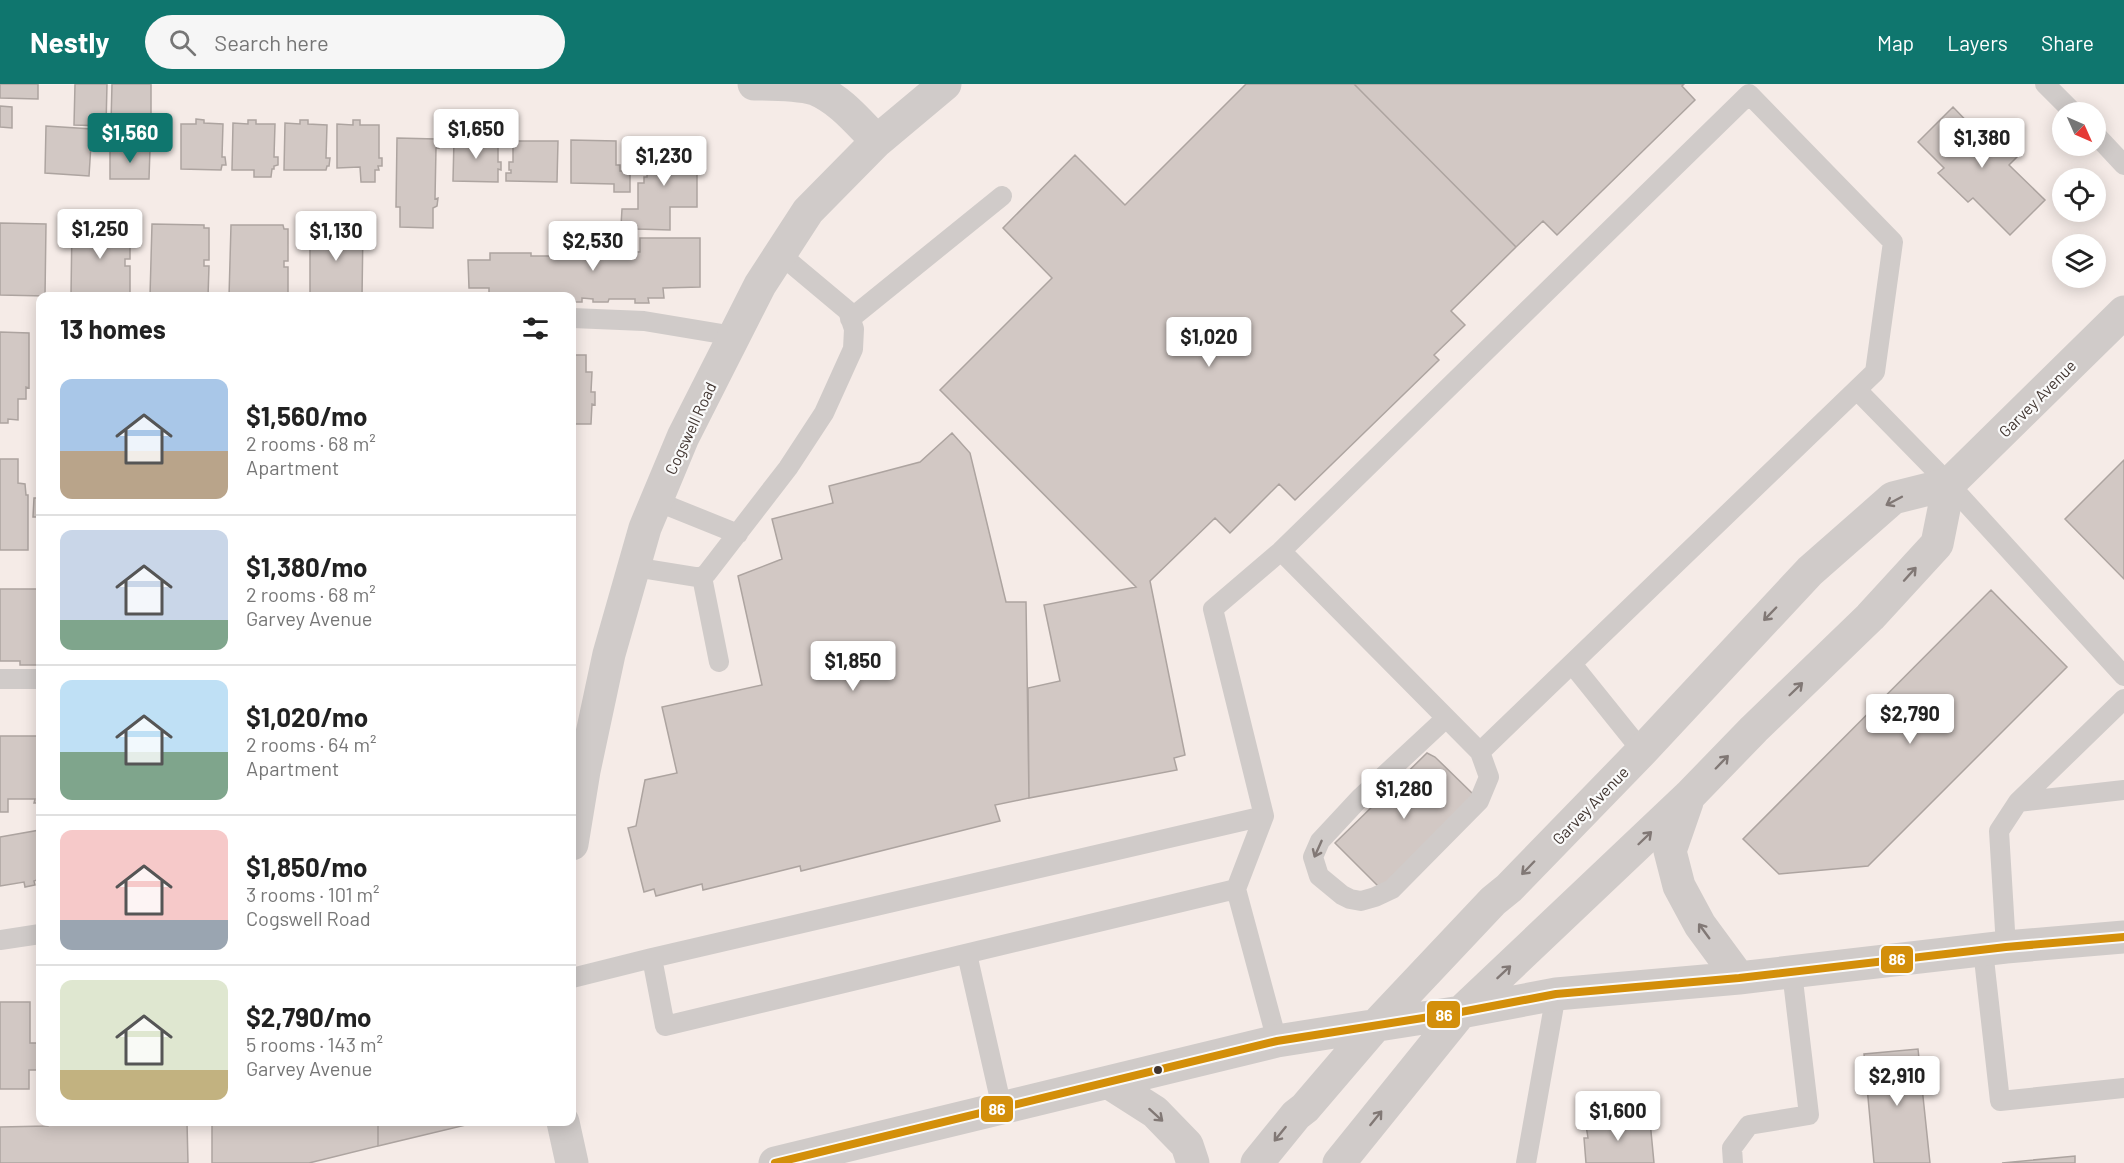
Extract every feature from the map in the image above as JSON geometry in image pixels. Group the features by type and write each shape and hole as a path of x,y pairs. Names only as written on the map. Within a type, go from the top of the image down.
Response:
{"main road":[{"path":"754,84 781,84 814,89 839,102 877,141"},
{"name":"Cogswell Road","path":"576,820 609,654 645,528 683,437 760,285 808,211 877,141 945,84"},
{"name":"Garvey Avenue","path":"1257,1163 1296,1115 1305,1108 1376,1025 1493,901 1509,888 1642,751 1810,571 1893,498 1949,484 2124,312"},
{"path":"1339,1163 1461,1012 1690,795 1754,729 1870,617 1937,544 1949,484"},
{"path":"1690,795 1670,851 1679,886 1700,926 1739,978"},
{"path":"775,1163 1276,1041 1461,1012 1556,994 1739,978 1995,948 2124,938"},
{"path":"1108,1082 1155,1112 1187,1145 1193,1163"},
{"path":"564,1126 572,1163"}],"lane":[{"path":"2045,84 2063,102"},
{"path":"1276,1041 1236,889 1264,816 1213,609 1281,551 1753,89 1893,242 1875,372 1480,752"},
{"path":"2106,146 2124,165"},
{"path":"850,319 1002,196"},
{"path":"702,577 716,563 788,468 824,413 853,349 854,329 848,311 780,254"},
{"path":"576,318 644,321 735,336"},
{"path":"1857,390 1949,484 2124,676"},
{"path":"656,501 738,534"},
{"path":"1281,551 1480,752 1489,777 1479,801 1392,889 1362,901 1342,895 1319,876 1313,857 1320,841 1360,798 1446,718"},
{"path":"634,567 702,577"},
{"path":"702,577 719,662"},
{"path":"1572,664 1642,751"},
{"path":"0,679 36,679"},
{"path":"2124,699 2018,802 1999,831 1995,948 2000,1101 2124,1088"},
{"path":"2018,802 2124,790"},
{"path":"576,977 1264,816"},
{"path":"652,958 665,1026 1236,889"},
{"path":"0,940 36,935"},
{"path":"967,954 1002,1108"},
{"path":"1733,1163 1732,1148 1749,1125 1809,1115 1792,972"},
{"path":"1526,1163 1556,994"}],"building":[{"path":"0,84 38,84 38,99 0,98"},
{"path":"75,84 107,84 106,126 74,125"},
{"path":"112,84 151,84 151,124 111,123"},
{"path":"1246,84 1354,84 1516,247 1451,311 1465,325 1434,355 1439,360 1295,500 1279,484 1230,533 1215,518 1150,581 1185,755 1174,758 1177,770 1029,798 1028,688 1060,681 1044,605 1136,587 940,390 1052,278 1003,228 1075,155 1125,205"},
{"path":"1354,84 1684,84 1682,86 1695,100 1557,235 1543,221 1516,247"},
{"path":"0,106 12,107 12,128 0,127"},
{"path":"1953,107 1978,133 1988,123 2019,155 2009,165 2045,200 2010,235 1973,198 1968,202 1938,173 1944,168 1918,142"},
{"path":"196,119 204,120 204,123 223,124 222,157 225,157 226,165 222,165 221,170 181,169 181,124 196,124"},
{"path":"248,120 256,120 256,124 275,124 274,157 278,157 278,165 272,169 271,177 254,177 254,170 232,170 233,123 248,124"},
{"path":"300,120 308,120 308,124 327,125 326,158 330,158 326,170 284,170 285,123 300,124"},
{"path":"353,120 360,120 360,125 379,125 379,158 382,158 382,166 378,166 379,170 375,170 375,182 361,182 360,167 337,168 337,124 353,125"},
{"path":"46,126 92,129 89,176 45,173"},
{"path":"475,135 482,136 482,140 498,140 498,162 501,162 501,170 498,169 498,182 453,181 454,139 475,140"},
{"path":"397,138 436,139 438,141 435,199 438,198 437,206 433,208 433,228 400,227 400,207 396,207"},
{"path":"571,140 616,141 616,165 620,165 620,171 630,171 630,192 614,192 614,184 571,183"},
{"path":"513,141 558,141 557,182 506,181 506,173 511,173 509,162 513,162"},
{"path":"648,142 689,142 689,170 697,170 697,207 670,207 670,230 621,226 622,209 638,209 638,183 644,183 644,177 647,177"},
{"path":"110,148 150,149 149,179 110,179"},
{"path":"0,223 46,224 45,292 36,292 36,296 0,295"},
{"path":"72,223 124,224 124,228 130,228 130,259 125,259 125,266 130,266 130,292 71,292"},
{"path":"152,224 204,225 204,228 209,228 209,260 204,260 204,266 209,266 208,292 150,292"},
{"path":"231,225 283,225 284,229 288,229 288,261 284,261 284,267 288,267 288,292 229,292"},
{"path":"310,226 363,227 362,292 310,292"},
{"path":"640,238 700,238 700,287 663,288 664,298 648,298 649,303 635,303 635,299 609,299 608,302 593,302 593,299 582,298 582,302 576,302 576,292 489,292 489,288 469,288 468,260 490,260 490,253 561,256 560,250 640,252"},
{"path":"0,332 29,333 29,388 26,387 26,399 18,399 18,420 8,419 8,423 0,423"},
{"path":"576,355 586,355 586,372 592,372 591,392 595,392 595,405 592,404 591,424 576,424"},
{"path":"952,433 970,453 1006,602 1026,602 1029,798 995,805 1000,821 801,871 800,866 703,890 702,884 656,896 654,889 644,892 628,828 636,826 645,780 677,773 662,707 762,685 738,576 782,559 772,519 833,503 829,486 920,462"},
{"path":"0,459 18,459 18,483 25,484 26,495 28,495 28,550 0,550"},
{"path":"2124,460 2124,579 2065,519"},
{"path":"34,498 36,498 36,517 33,517"},
{"path":"0,589 36,589 36,665 20,665 20,661 0,661"},
{"path":"1991,590 2067,667 1868,866 1779,874 1743,839"},
{"path":"0,736 36,736 36,803 34,803 35,799 8,799 8,812 0,812"},
{"path":"1427,753 1435,757 1474,795 1381,889 1335,843"},
{"path":"36,831 35,885 25,887 24,882 0,886 0,837"},
{"path":"0,1002 30,1002 30,1043 36,1043 36,1070 29,1070 29,1089 0,1089"},
{"path":"1918,1049 1930,1163 1874,1163 1864,1054"},
{"path":"1608,1117 1609,1126 1650,1121 1654,1163 1586,1163 1584,1138 1588,1138 1585,1119"},
{"path":"187,1126 188,1163 0,1163 0,1127"},
{"path":"212,1126 378,1126 378,1146 309,1163 212,1163"},
{"path":"378,1126 462,1126 378,1146"},
{"path":"2075,1156 2075,1163 2002,1163"}],"transit line":[{"name":"86","path":"775,1163 1277,1041 1461,1012 1556,994 1739,978 2006,947 2124,937"}]}
